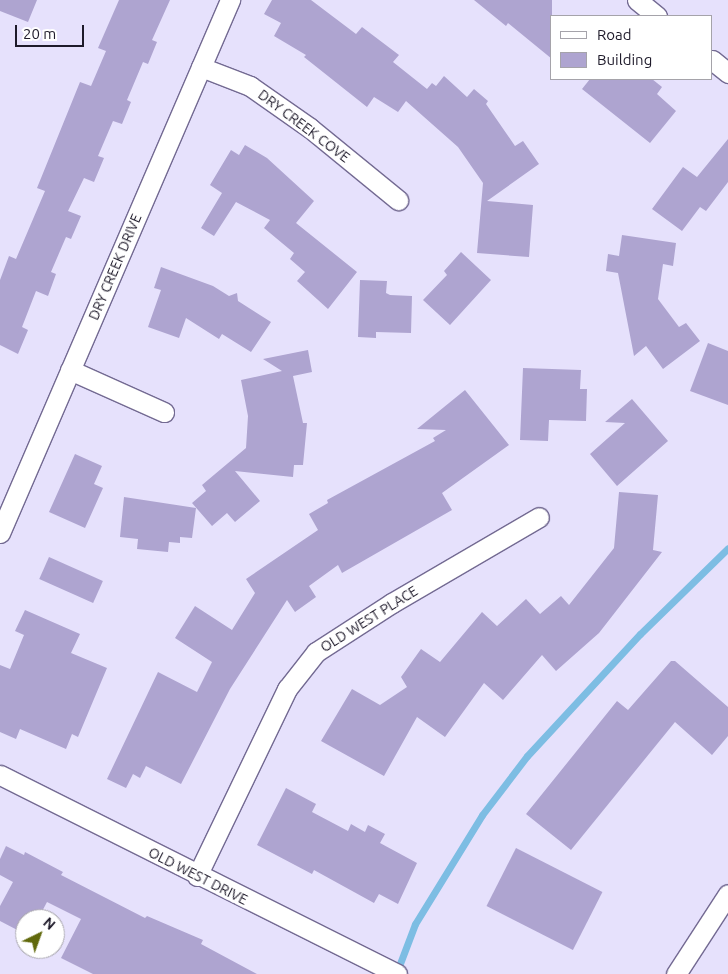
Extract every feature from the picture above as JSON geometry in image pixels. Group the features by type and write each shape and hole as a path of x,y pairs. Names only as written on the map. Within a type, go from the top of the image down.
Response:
{"street":[{"name":"DRY CREEK DRIVE","path":"0,533 230,0"},
{"path":"636,0 656,15"},
{"path":"713,61 728,73"},
{"name":"DRY CREEK COVE","path":"201,67 250,86 310,128 398,200"},
{"path":"70,370 164,412"},
{"name":"OLD WEST PLACE","path":"198,876 287,689 316,652 384,608 539,518"},
{"name":"OLD WEST DRIVE","path":"0,775 198,876 397,974"},
{"path":"676,974 728,894"}],"building":[{"path":"0,0 37,0 28,22 0,11"},
{"path":"119,0 170,0 152,40 157,42 148,64 143,62 127,100 131,102 122,124 113,121 98,156 104,158 94,182 84,178 68,211 81,216 71,239 66,237 51,272 56,274 48,296 36,291 22,327 28,330 18,354 0,345 0,280 9,256 16,259 45,191 37,188 80,82 91,86 106,51 98,48"},
{"path":"272,0 311,0 356,34 362,27 399,55 393,62 427,89 432,83 436,86 444,76 467,97 474,89 488,101 486,104 515,146 523,141 539,164 487,201 533,205 529,257 477,253 483,183 458,147 406,101 398,112 374,97 367,107 304,57 306,55 274,36 281,23 264,14"},
{"path":"474,0 552,0 550,57 508,23 506,26"},
{"path":"589,80 653,80 662,87 657,94 676,111 650,143 582,89"},
{"path":"728,139 728,182 706,211 700,207 682,231 652,209 683,167 697,177"},
{"path":"245,145 267,158 314,201 296,223 357,272 328,309 297,281 305,272 290,259 294,253 264,228 270,220 236,202 214,236 201,228 222,193 210,185 231,150 239,155"},
{"path":"622,235 676,243 673,266 663,264 658,299 679,327 686,323 700,341 663,369 646,346 634,356 618,273 606,271 608,254 619,256"},
{"path":"461,252 491,280 450,325 423,300 447,275 444,271"},
{"path":"161,267 213,286 229,296 237,293 238,301 271,322 251,352 222,334 219,339 186,318 179,338 148,327 161,290 154,288"},
{"path":"360,280 387,281 386,293 390,295 412,296 411,333 376,332 376,338 358,337"},
{"path":"708,343 728,351 728,405 690,391"},
{"path":"308,350 312,372 293,376 303,423 307,423 303,465 294,465 293,477 235,471 260,501 235,522 227,513 212,526 192,503 206,491 202,485 246,448 248,416 241,380 282,371 263,359"},
{"path":"523,368 581,370 580,389 587,389 586,421 549,420 548,441 520,440"},
{"path":"465,390 509,445 442,493 452,510 342,573 338,565 309,586 316,597 295,612 287,600 230,689 181,784 146,766 140,778 133,774 126,788 107,779 158,672 197,692 212,662 175,638 195,606 232,630 255,593 246,579 318,530 309,514 328,503 327,500 435,441 433,438 446,430 417,429"},
{"path":"632,399 668,441 617,486 590,454 625,423 605,422"},
{"path":"75,454 102,466 94,484 103,488 85,528 49,512"},
{"path":"619,492 658,495 653,550 662,552 599,633 556,671 542,655 503,700 484,683 445,737 417,717 384,776 321,741 352,689 380,705 407,687 401,677 421,649 440,662 482,612 497,626 526,599 540,614 561,596 569,605 614,548"},
{"path":"124,497 196,508 192,538 180,537 180,543 169,542 168,552 137,549 138,539 120,537"},
{"path":"49,557 103,581 93,603 39,579"},
{"path":"25,610 80,634 71,653 107,668 78,737 72,734 66,749 20,729 16,739 0,732 0,665 10,669 24,635 15,631"},
{"path":"671,661 675,661 728,707 728,736 712,755 675,722 571,850 526,814 617,701 628,710"},
{"path":"286,788 316,804 312,812 348,831 351,824 365,832 368,825 385,834 380,843 417,863 398,904 379,894 374,903 314,870 312,874 257,845"},
{"path":"6,846 24,855 25,852 63,872 61,875 145,918 147,916 203,940 201,944 257,974 93,974 63,959 65,959 65,950 81,919 65,911 65,909 47,902 43,909 15,909 15,929 0,921 0,906 13,882 0,875 0,859"},
{"path":"516,848 602,892 573,950 486,906"}],"waterway":[{"path":"396,974 415,924 482,815 527,756 640,634 728,548"}]}
